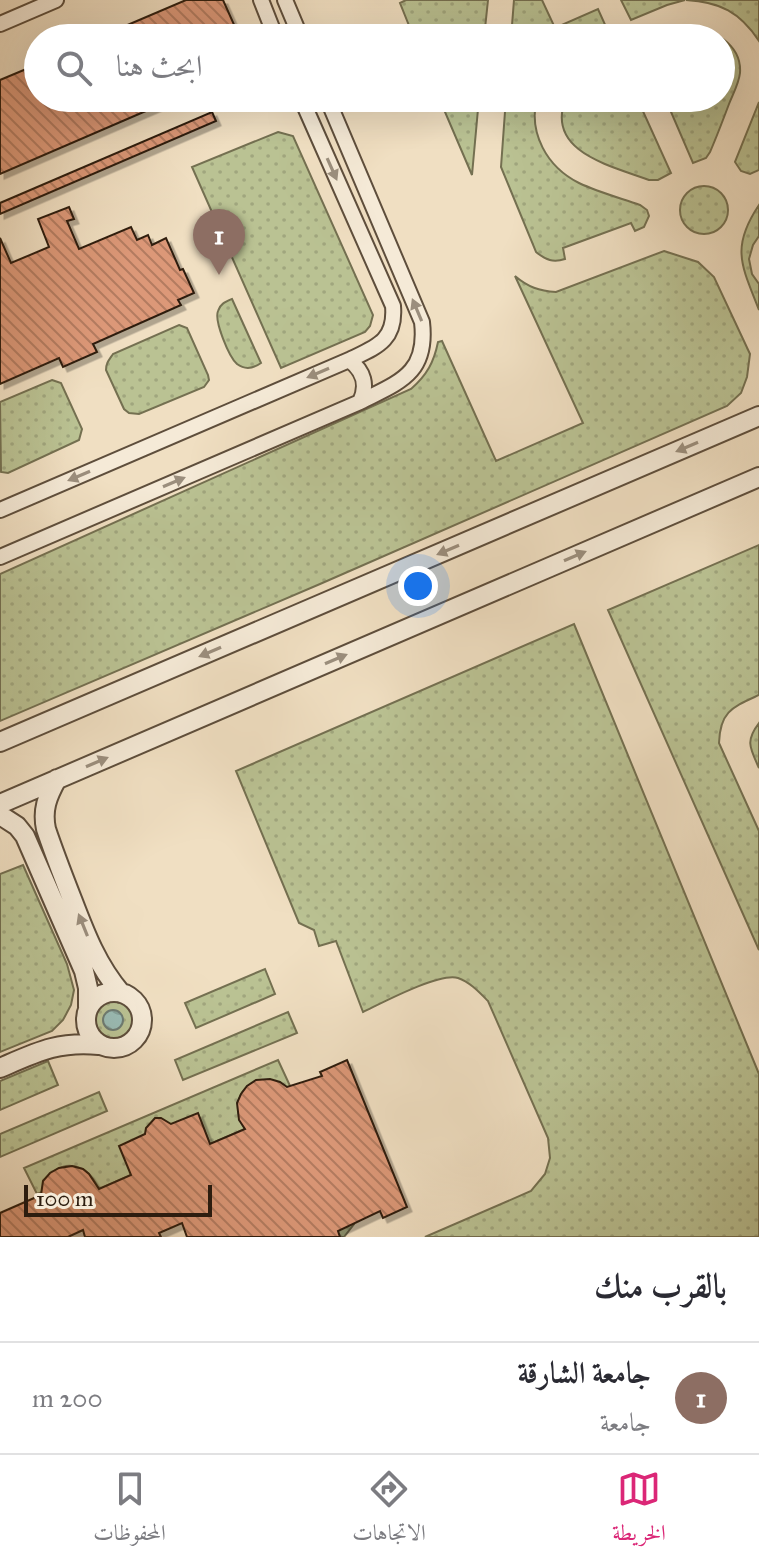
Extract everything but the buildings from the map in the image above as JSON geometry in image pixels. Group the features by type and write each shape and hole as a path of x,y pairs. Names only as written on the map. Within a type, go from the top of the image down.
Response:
{"street":[{"path":"0,24 56,0"},
{"path":"261,0 270,24"},
{"path":"285,0 295,24"},
{"path":"0,510 349,360 387,338 392,328 393,306 307,112"},
{"path":"0,557 360,402 402,381 418,360 424,335 422,322 333,112"},
{"path":"349,360 363,374 364,393 360,402"},
{"path":"0,742 759,416"},
{"path":"0,804 759,477"},
{"path":"57,779 44,805 44,818 55,882 88,988 85,1026 99,1045"},
{"path":"0,815 17,826 25,836 55,882 108,978 121,993"},
{"path":"0,1068 50,1047 83,1043 107,1048 124,1047 132,1042 142,1026 141,1011 132,998 121,993 102,994 50,1047"}],"green space":[{"path":"406,0 488,0 485,24 408,24 400,3"},
{"path":"514,0 542,0 553,24 512,24"},
{"path":"621,0 685,0 631,20"},
{"path":"686,0 759,0 759,41 728,10 709,3"},
{"path":"598,9 605,24 564,24"},
{"path":"735,52 740,73 735,90"},
{"path":"759,102 759,170 750,174 741,171 735,162"},
{"path":"445,112 478,112 472,175"},
{"path":"505,112 535,112 538,136 558,168 579,183 640,205 649,216 644,227 635,231 631,223 563,248 565,259 550,260 536,252 501,167"},
{"path":"563,112 643,112 671,173 658,180 649,180 585,154 564,132"},
{"path":"671,112 726,112 710,152 706,158 693,163"},
{"path":"278,132 293,136 373,315 365,332 281,368 192,167"},
{"path":"704,186 721,193 728,210 721,227 704,234 687,227 680,210 687,193"},
{"path":"759,205 759,236 749,259 752,274 759,284 759,310 744,269 742,246 744,233"},
{"path":"664,251 698,262 714,277 750,354 741,393 727,406 0,721 0,574 411,389 429,368 438,342 442,341 496,461 583,423 515,276 534,288 556,292"},
{"path":"232,299 261,363 252,367 237,364 220,330 219,309"},
{"path":"179,325 187,328 209,380 204,387 139,414 129,413 124,409 106,370 108,362 113,354"},
{"path":"52,380 61,383 82,429 79,440 8,473 1,472 0,402"},
{"path":"759,545 759,695 742,703 725,717 719,743 759,831 759,950 608,610"},
{"path":"574,624 759,1074 759,1237 425,1237 531,1191 545,1174 550,1158 548,1138 488,1001 467,982 450,977 438,980 363,1012 336,941 319,946 314,930 299,923 236,771"},
{"path":"759,723 759,768 750,740"},
{"path":"23,865 67,964 74,990 63,1020 52,1031 0,1052 0,874"},
{"path":"265,969 275,994 196,1028 185,1003"},
{"path":"113,998 128,1005 135,1020 128,1035 113,1042 98,1035 91,1020 98,1005"},
{"path":"288,1012 297,1033 183,1080 175,1060"},
{"path":"278,1060 354,1224 344,1237 340,1237 291,1122 288,1088 276,1082 255,1082 240,1095 239,1117 245,1129 210,1144 198,1114 131,1175 99,1189 85,1171 68,1166 51,1174 42,1192 37,1194 24,1168"},
{"path":"48,1061 58,1085 0,1110 0,1081"},
{"path":"99,1092 107,1111 0,1157 0,1134"}],"water":[{"path":"113,1010 120,1013 123,1020 120,1027 113,1030 106,1027 103,1020 106,1013"}],"place":[{"name":"جامعة الشارقة","path":"219,275"}]}
